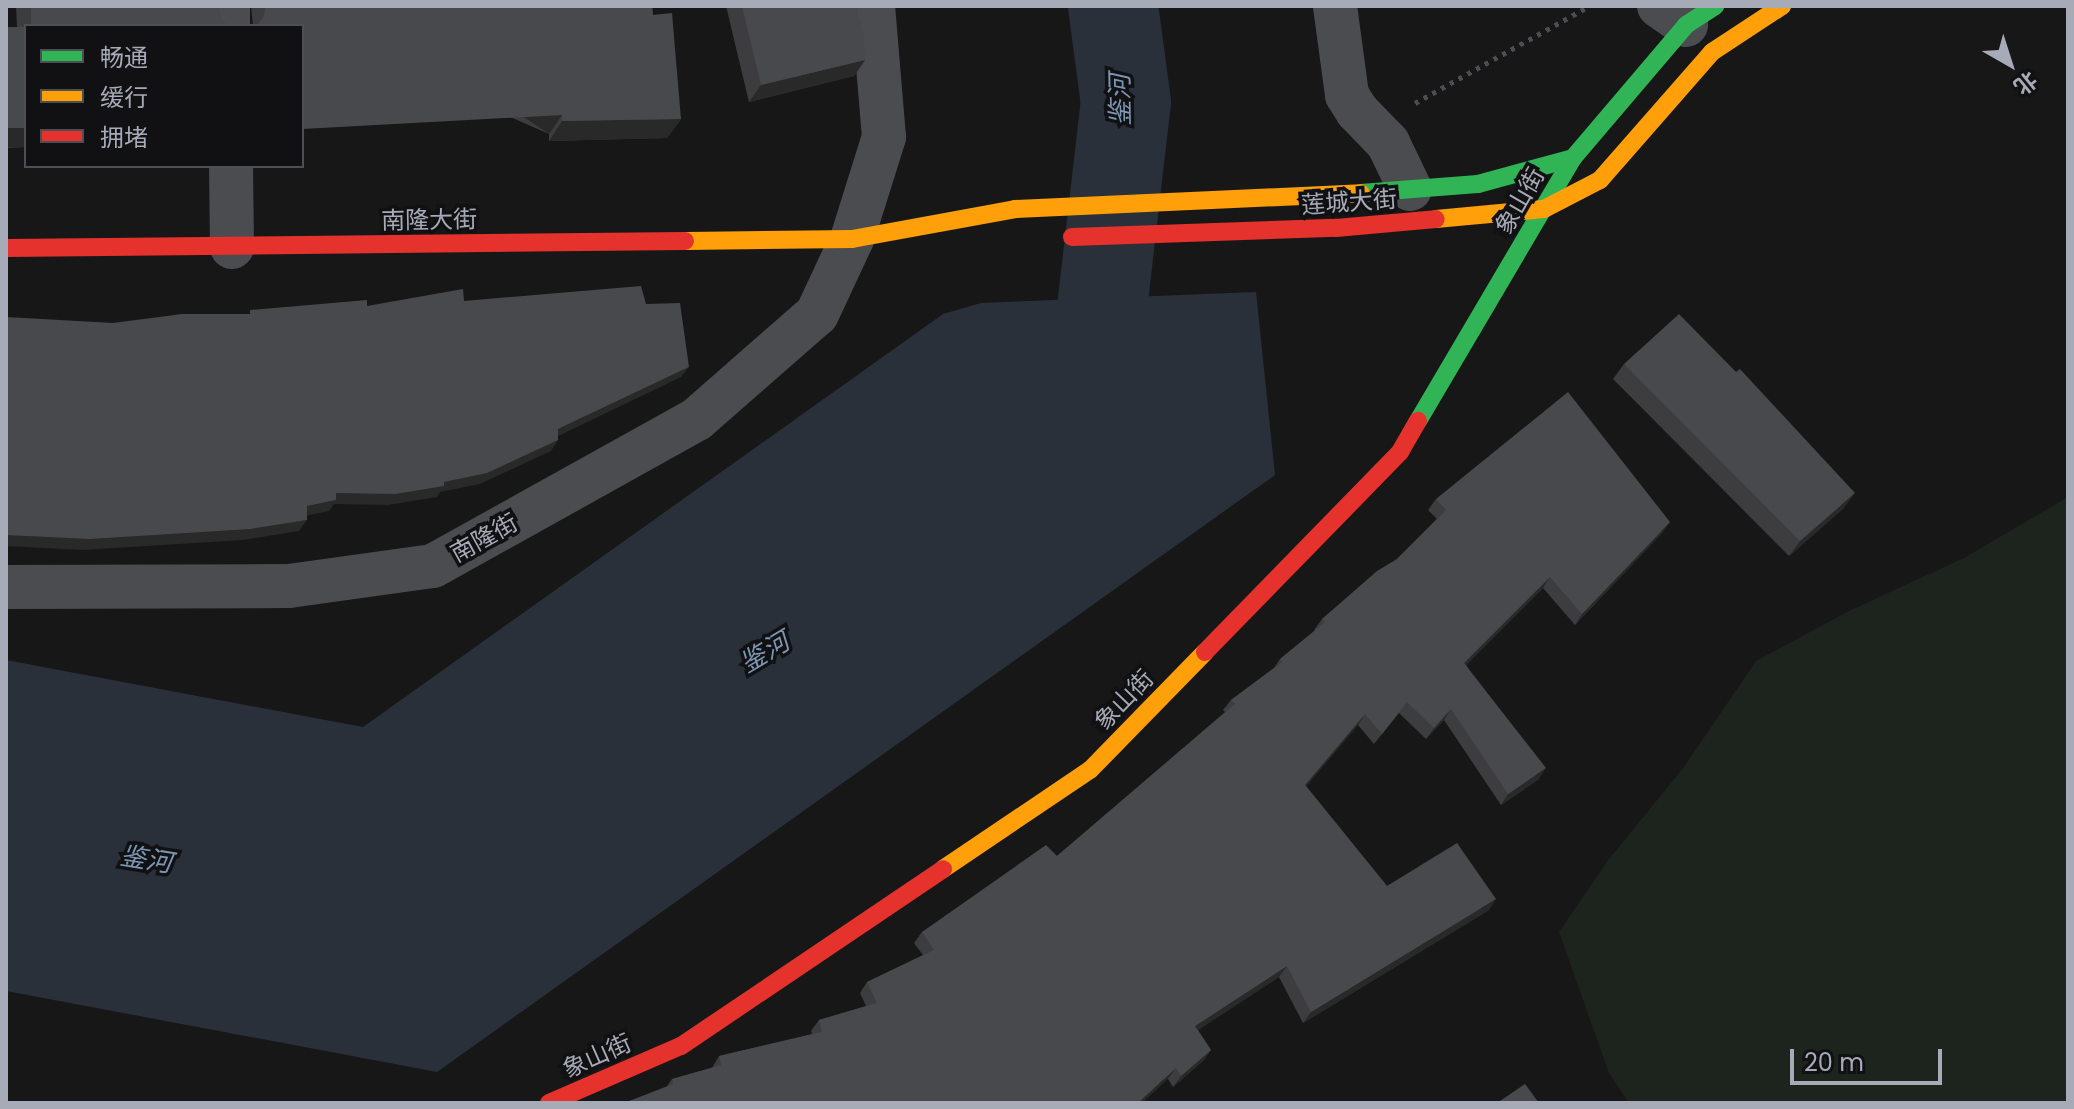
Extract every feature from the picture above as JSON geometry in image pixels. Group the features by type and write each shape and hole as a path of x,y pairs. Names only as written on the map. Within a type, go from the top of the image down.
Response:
{"main road":[{"name":"莲城大街","path":"1060,238 1336,228 1544,209 1600,180 1712,52 1782,6"},
{"path":"1573,158 1687,12"},
{"name":"莲城大街","path":"850,254 1015,209 1342,195 1478,184 1573,158"},
{"name":"象山街","path":"549,1103 681,1046 1090,770 1400,452 1573,158"},
{"name":"南隆大街","path":"6,248 232,247 850,254"}],"street":[{"name":"南隆街","path":"6,587 289,586 433,566 697,419 817,314 850,254 884,137 873,6"},
{"path":"1335,6 1347,95 1388,143 1410,189"},
{"path":"231,168 232,247"}],"path":[{"path":"1375,129 1589,6"}],"shaded area":[{"path":"2068,497 2068,1103 1629,1103 1609,1073 1559,932 1609,859 1684,767 1756,661 1849,611 1964,558"}],"water":[{"path":"1256,292 1275,475 437,1072 6,991 6,660 363,727 943,314 981,303"}],"building":[{"path":"31,6 218,6 220,18 225,24 31,24"},
{"path":"266,6 652,6 653,15 672,13 681,119 562,121 562,115 304,129 304,24 258,24"},
{"path":"742,6 856,6 863,31 865,60 761,85"},
{"path":"6,27 24,27 24,128 6,128"},
{"path":"641,286 646,304 680,303 689,367 558,429 558,440 487,473 444,482 444,486 395,494 336,493 336,500 307,506 307,520 250,529 90,539 6,535 6,317 113,323 182,314 250,314 250,310 367,300 367,306 463,289 464,301"},
{"path":"1679,314 1736,372 1740,369 1855,493 1800,541 1624,364"},
{"path":"1568,392 1670,522 1582,614 1550,577 1464,663 1546,768 1508,794 1451,709 1434,728 1407,702 1382,734 1365,714 1305,785 1387,886 1457,843 1496,899 1311,1012 1287,966 1195,1026 1211,1050 1181,1076 1176,1068 1138,1103 624,1103 673,1084 672,1079 721,1065 719,1056 822,1032 819,1020 877,1003 867,982 934,950 922,932 1046,845 1057,856 1235,704 1231,700 1282,662 1280,659 1325,622 1322,619 1377,571 1397,559 1446,510 1436,499"},
{"path":"1525,1084 1539,1103 1497,1103"}],"waterway":[{"name":"鉴河","path":"1083,418 1090,412 1126,103 1113,6"}],"traffic: fast":[{"path":"1361,193 1478,184 1573,158 1686,25 1715,6"},
{"path":"1418,421 1573,158"}],"traffic: slow":[{"path":"1436,219 1544,209 1600,180 1712,52 1782,6"},
{"path":"685,241 852,239 1015,209 1361,193"},
{"path":"943,869 1090,770 1205,652"}],"traffic: jam":[{"path":"1072,237 1336,228 1436,219"},
{"path":"6,248 685,241"},
{"path":"1205,652 1400,452 1418,421"},
{"path":"549,1103 681,1046 943,869"}]}
